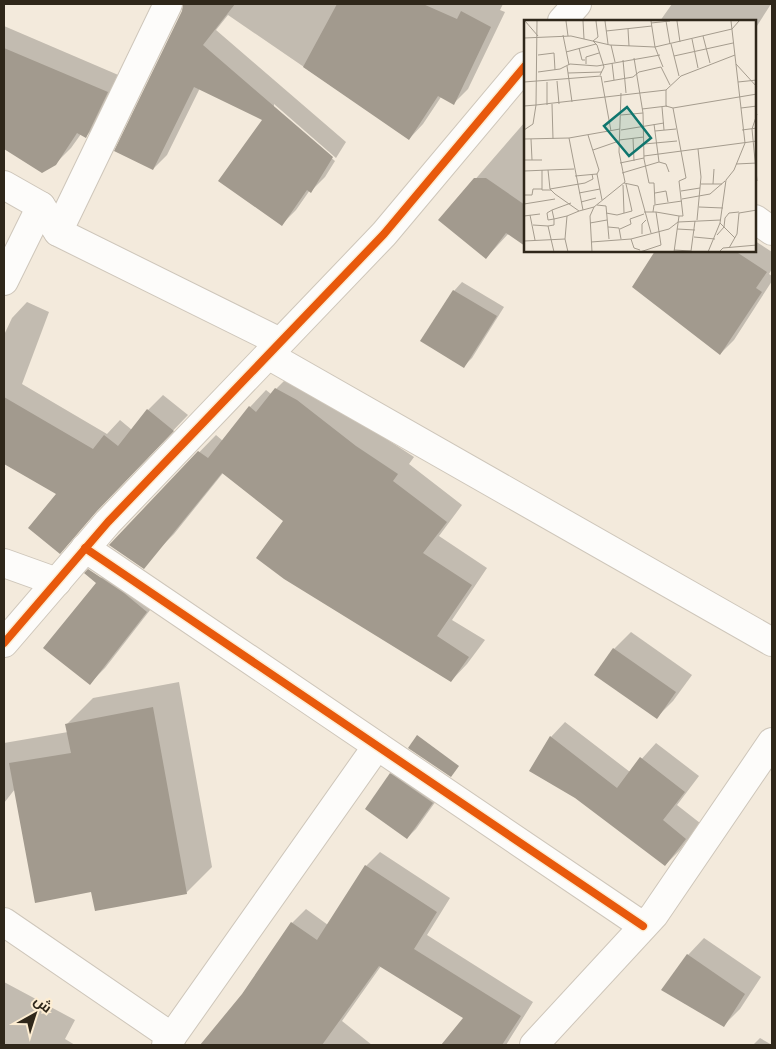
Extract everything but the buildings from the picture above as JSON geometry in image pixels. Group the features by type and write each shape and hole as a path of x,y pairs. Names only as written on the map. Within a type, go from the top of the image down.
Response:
{"street":[{"path":"58,232 168,4"},
{"path":"563,20 576,4"},
{"path":"4,643 108,522 384,234 524,67"},
{"path":"4,185 41,206 58,232 274,349 772,642"},
{"path":"4,282 41,206"},
{"path":"756,221 772,231"},
{"path":"85,548 643,926"},
{"path":"4,562 57,582"},
{"path":"534,1045 654,915 772,742"},
{"path":"4,922 169,1041 377,746"}],"cycle path":[{"path":"4,643 108,522 384,234 524,67"},
{"path":"85,548 643,926"}]}
